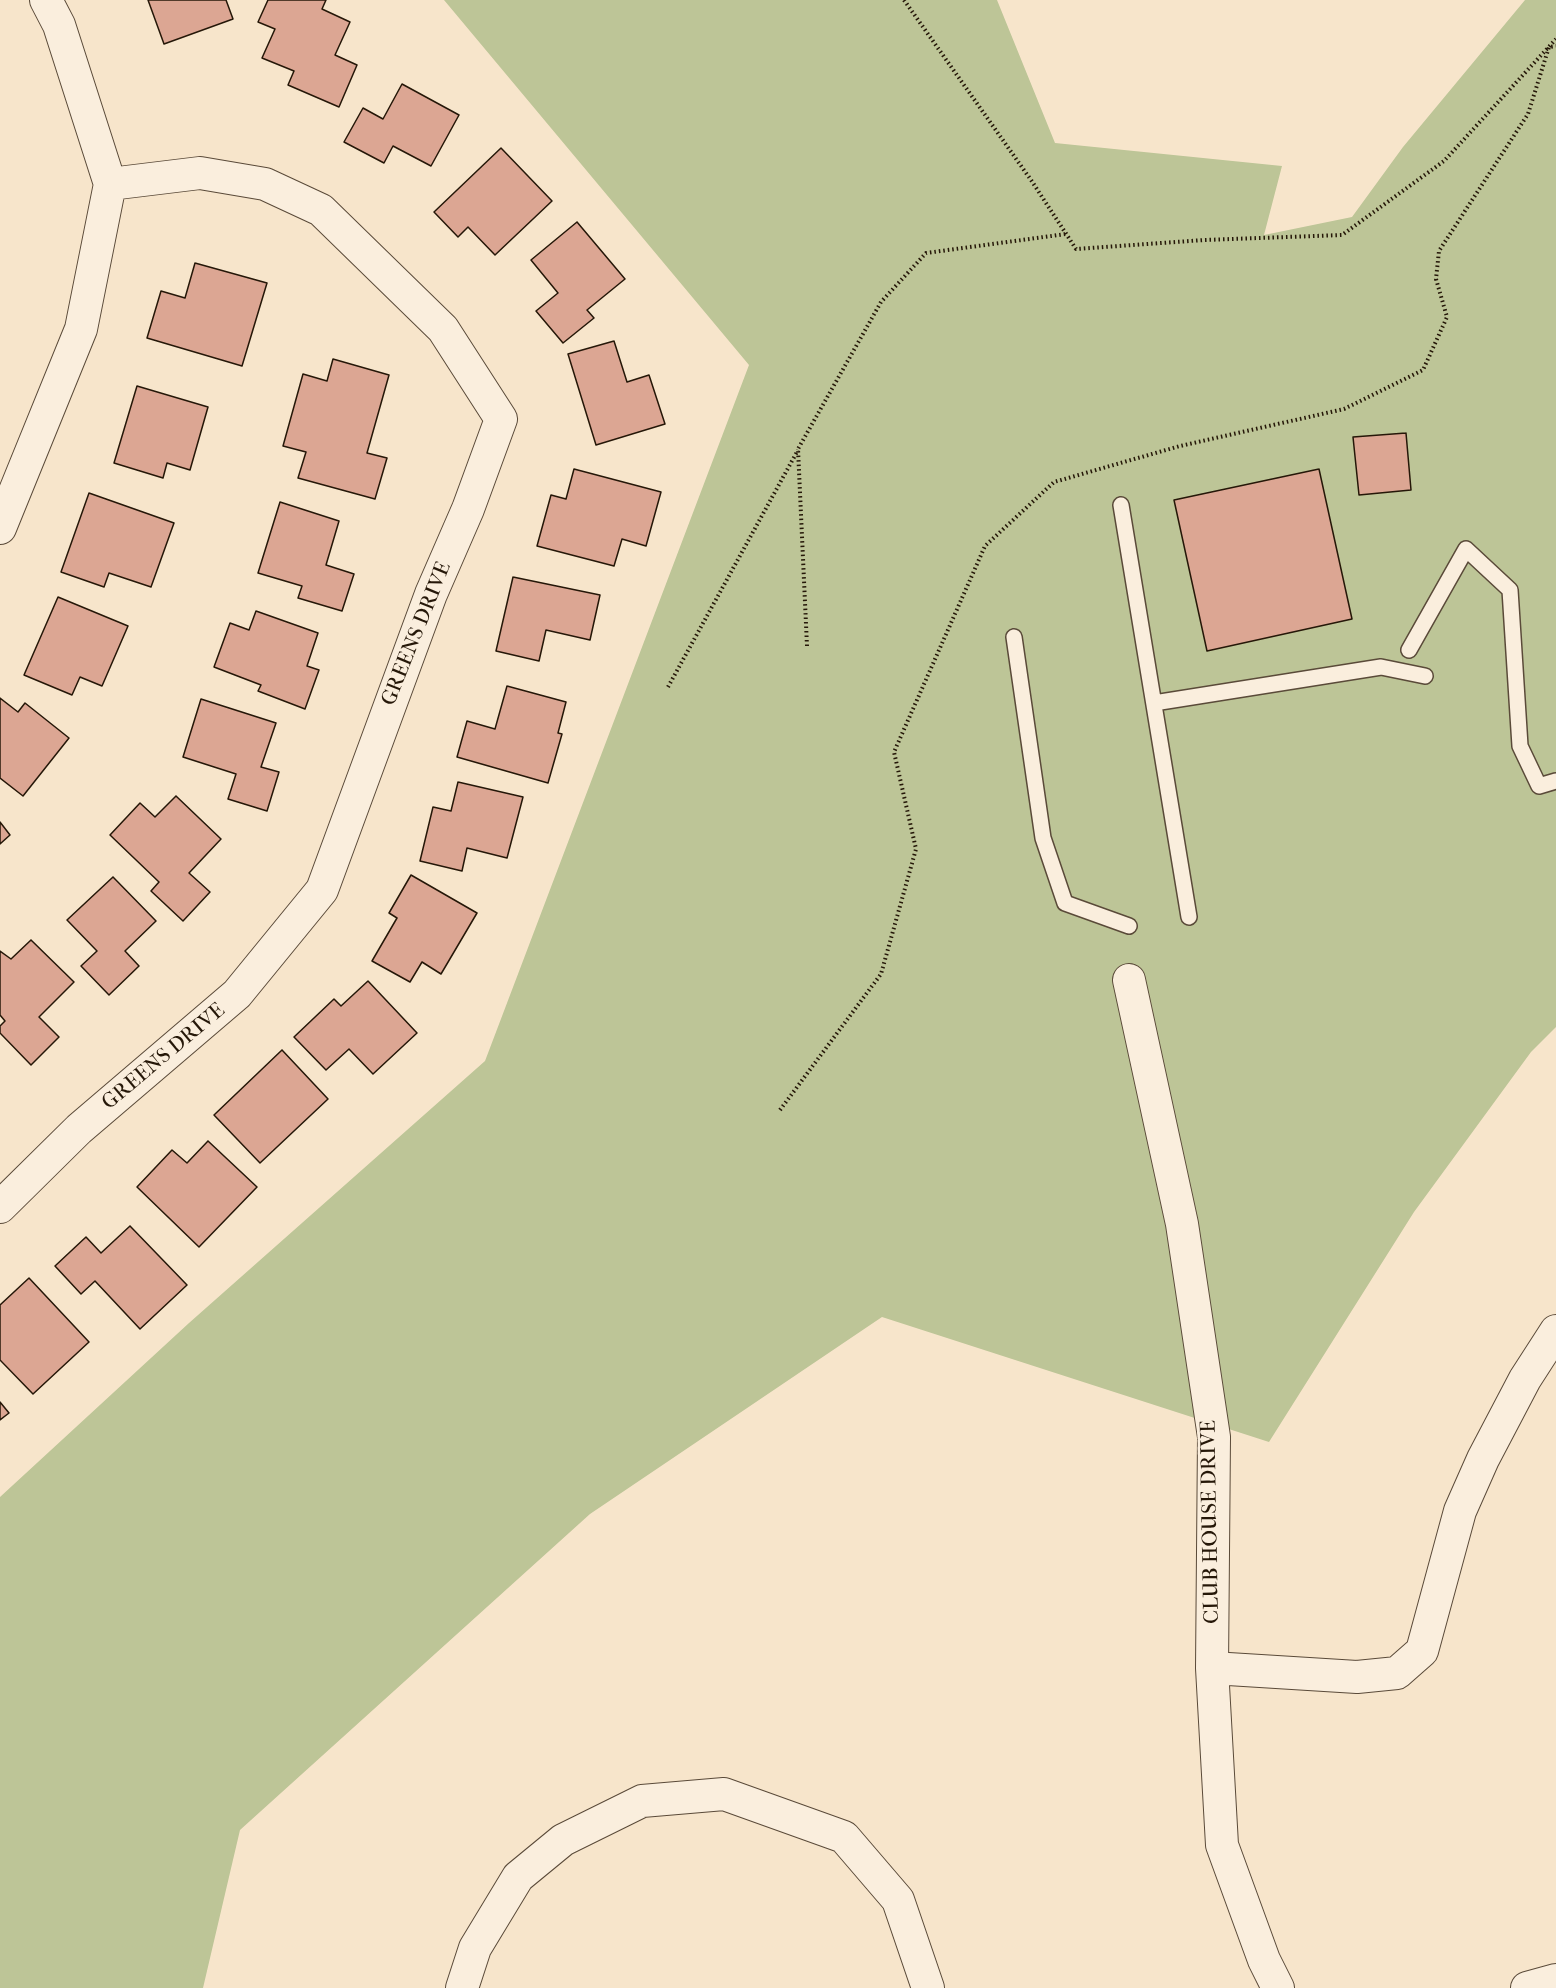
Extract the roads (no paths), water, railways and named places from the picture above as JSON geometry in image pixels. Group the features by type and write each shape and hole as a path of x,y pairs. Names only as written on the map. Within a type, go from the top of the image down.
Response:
{"street":[{"path":"0,528 81,329 110,184 60,25 45,0"},
{"name":"GREENS DRIVE","path":"0,1207 79,1129 237,994 322,890 422,616 468,508 501,419 443,328 321,210 265,184 200,173 110,184"},
{"name":"CLUB HOUSE DRIVE","path":"1129,980 1182,1224 1214,1437 1212,1668 1222,1845 1264,1960 1278,1988"},
{"path":"1212,1668 1357,1677 1397,1673 1422,1651 1460,1512 1483,1459 1525,1379 1556,1331"},
{"path":"462,1988 475,1948 518,1877 563,1840 642,1801 724,1794 844,1837 898,1900 928,1988"},
{"path":"1527,1988 1556,1980"}],"lane":[{"path":"1121,505 1189,917"},
{"path":"1409,650 1466,549 1510,590 1520,746 1539,786 1556,780"},
{"path":"1014,637 1044,838 1065,903 1129,926"},
{"path":"1154,703 1382,667 1425,676"}]}
